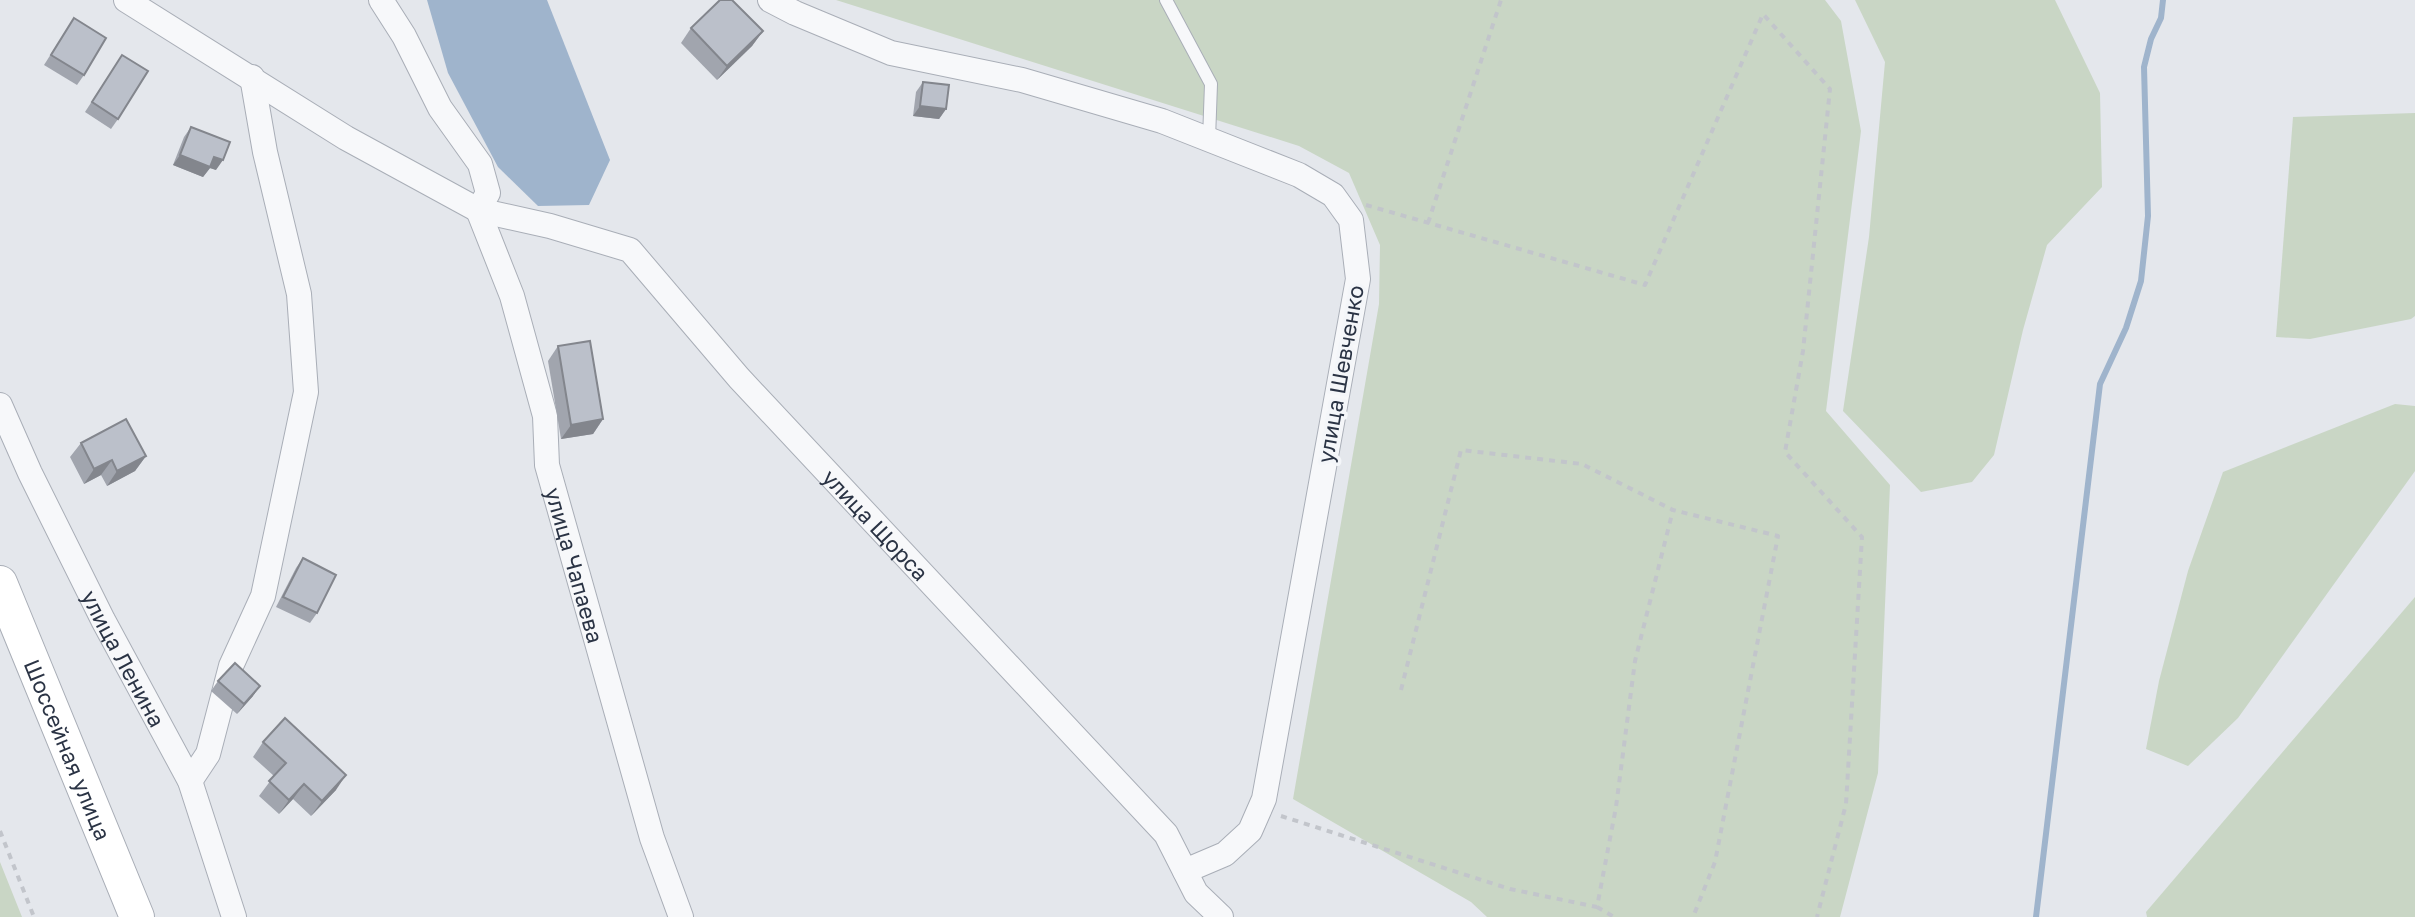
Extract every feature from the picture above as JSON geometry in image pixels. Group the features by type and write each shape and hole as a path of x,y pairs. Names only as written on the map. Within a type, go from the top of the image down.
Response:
{"main road":[{"name":"Шоссейная улица","path":"0,583 137,917"}],"street":[{"path":"126,0 346,138 478,210 488,193 480,164 440,108 404,36 381,0"},
{"path":"770,0 891,53 1022,80 1162,121 1299,175 1333,195"},
{"path":"190,781 208,754 231,666 263,596 306,392 299,294 265,152 252,77"},
{"name":"улица Шевченко","path":"1185,871 1225,854 1250,831 1264,799 1358,279 1351,220 1333,195"},
{"name":"улица Щорса","path":"478,210 550,226 630,250 739,378 1166,834 1196,893 1221,917"},
{"name":"улица Чапаева","path":"478,210 512,296 545,416 547,465 652,838 681,917"},
{"name":"улица Ленина","path":"0,405 103,620 190,781 234,917"}],"lane":[{"path":"1166,0 1211,84 1209,139"}],"path":[{"path":"1428,223 1501,0"},
{"path":"1333,195 1645,285 1763,14 1830,89 1803,351 1785,452 1862,537 1846,804 1817,917"},
{"path":"1401,690 1461,450 1582,464 1673,510 1778,536 1715,862 1693,917"},
{"path":"1597,907 1616,807 1635,661 1673,510"},
{"path":"1259,809 1510,889 1597,907 1614,917"},
{"path":"0,831 34,917"}],"green space":[{"path":"836,0 1825,0 1841,21 1861,131 1826,411 1890,485 1878,773 1840,917 1487,917 1471,902 1293,799 1379,304 1380,245 1349,173 1299,146"},
{"path":"1855,0 2055,0 2100,93 2102,187 2047,245 2023,330 1994,455 1972,482 1921,492 1843,411 1869,237 1885,62"},
{"path":"2415,113 2415,316 2310,339 2276,337 2293,117"},
{"path":"2395,404 2415,406 2415,471 2238,718 2188,766 2146,749 2159,681 2188,571 2223,472"},
{"path":"2415,597 2415,917 2147,917 2146,912"},
{"path":"0,862 22,917 0,917"}],"water":[{"path":"427,0 547,0 610,160 589,205 538,206 498,167 448,73"}],"building":[{"path":"720,0 732,0 763,31 727,66 691,28"},
{"path":"74,18 106,38 84,75 51,55"},
{"path":"122,55 148,71 118,119 92,102"},
{"path":"923,82 949,85 946,109 920,106"},
{"path":"191,127 230,142 223,160 214,157 210,167 180,155"},
{"path":"590,341 603,419 571,425 558,346"},
{"path":"126,419 146,456 117,471 112,460 94,469 81,443"},
{"path":"303,558 336,575 317,613 283,597"},
{"path":"235,663 260,686 244,704 218,681"},
{"path":"285,718 346,775 322,801 304,784 289,800 269,781 286,763 263,742"}],"waterway":[{"path":"2036,917 2100,384 2126,328 2141,281 2148,216 2144,67 2151,39 2161,18 2163,0"}]}
